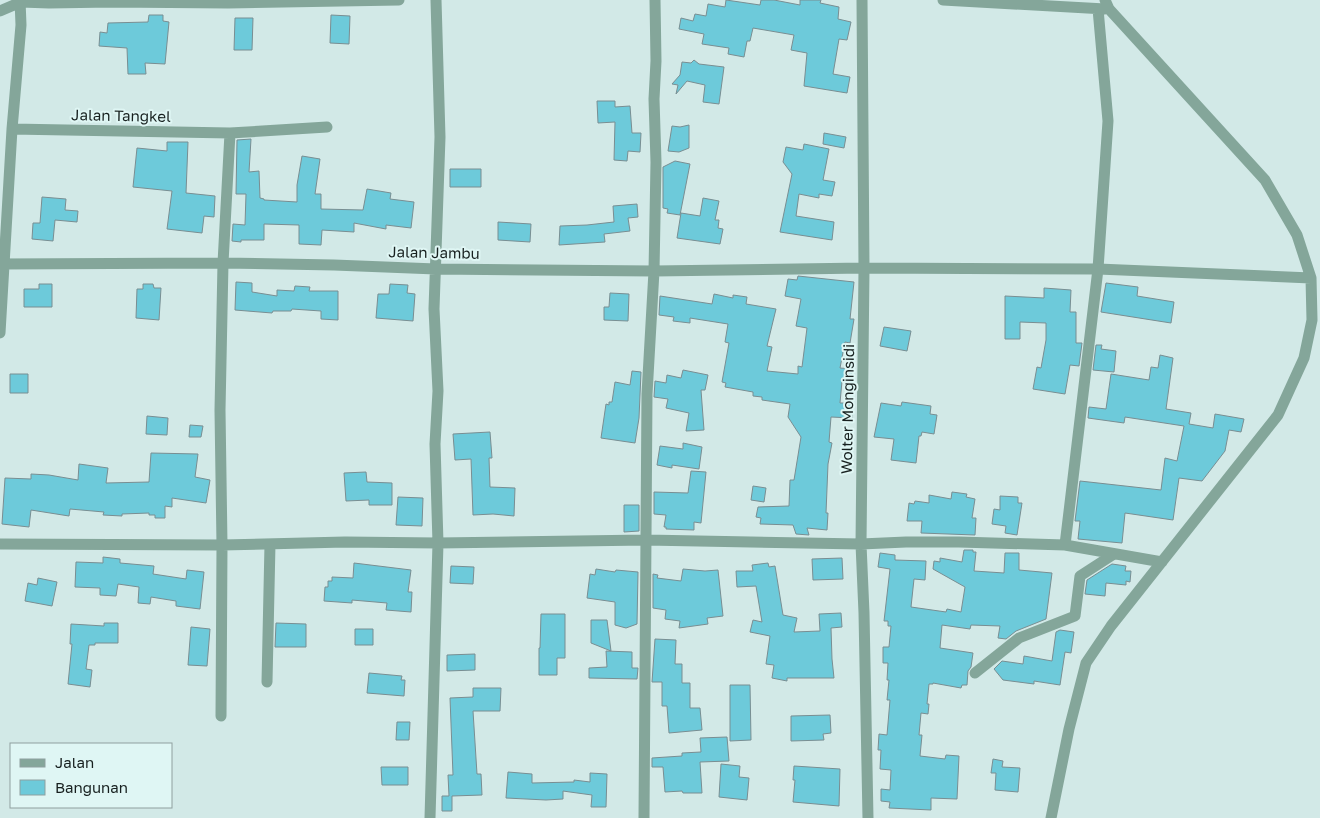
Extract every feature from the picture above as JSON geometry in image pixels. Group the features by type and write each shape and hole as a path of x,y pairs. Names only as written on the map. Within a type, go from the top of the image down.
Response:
{"street":[{"path":"0,11 20,1 49,3 228,3 398,0"},
{"path":"430,818 438,543 435,444 438,391 434,309 440,137 436,0"},
{"path":"644,818 647,394 654,271 656,162 654,99 656,61 655,0"},
{"name":"Wolter Monginsidi","path":"862,0 864,268 861,544 868,818"},
{"path":"943,0 1104,6 1265,180 1297,235 1311,278 1312,320 1304,358 1278,414 1111,626 1086,663 1051,818"},
{"path":"0,333 2,264 21,25 20,1"},
{"path":"1065,545 1098,269 1108,121 1104,6"},
{"name":"Jalan Tangkel","path":"12,129 230,133 328,128"},
{"path":"221,716 222,545 220,410 223,263 230,133"},
{"name":"Jalan Jambu","path":"2,264 223,263 436,269 654,271 864,268 1098,269 1311,278"},
{"path":"0,544 222,545 646,540 861,544 906,542 1065,545 1162,562"},
{"path":"267,682 270,544"},
{"path":"975,673 1020,638 1075,616 1080,576 1114,554"}],"building":[{"path":"726,0 760,5 761,0 774,0 800,5 800,0 821,0 820,3 839,7 838,19 851,22 847,40 839,39 833,74 850,77 847,93 804,86 807,53 791,50 794,35 753,28 750,41 747,41 744,57 728,54 729,48 702,44 704,34 679,29 681,18 693,21 695,14 706,16 708,4 725,7"},
{"path":"149,15 163,15 163,21 169,22 165,64 145,63 146,74 128,74 127,48 99,46 100,32 107,33 108,23 148,22"},
{"path":"331,15 350,16 349,44 330,43"},
{"path":"235,18 253,18 252,50 234,50"},
{"path":"694,60 699,64 724,67 719,104 703,102 705,85 687,81 676,94 678,85 672,84 680,75 682,62 691,63"},
{"path":"597,101 615,101 615,107 630,106 632,133 641,133 640,152 628,151 627,161 614,160 615,122 598,123"},
{"path":"689,125 689,148 679,152 668,151 672,126"},
{"path":"824,133 846,137 844,148 823,144"},
{"path":"251,139 249,172 259,171 260,198 264,200 297,202 297,185 302,156 320,159 315,194 321,194 321,209 363,210 367,189 391,193 390,199 414,202 411,228 386,225 386,229 354,223 354,232 322,230 321,245 299,244 299,225 264,224 264,240 232,241 233,224 245,225 246,194 236,194 237,140"},
{"path":"167,142 188,142 186,193 215,196 214,217 204,216 202,233 167,229 172,191 133,187 137,148 167,151"},
{"path":"804,144 829,149 823,180 835,182 832,196 819,194 819,198 799,194 796,216 834,222 832,240 780,232 792,174 783,162 786,147 803,150"},
{"path":"675,161 690,164 680,215 667,213 668,209 663,208 663,167"},
{"path":"450,169 481,169 481,187 450,187"},
{"path":"42,197 66,199 65,210 78,211 77,222 55,220 53,241 32,239 33,223 40,223"},
{"path":"703,198 719,201 715,220 719,220 718,228 723,229 720,244 677,238 681,213 700,216"},
{"path":"637,204 638,217 628,218 630,231 604,234 605,242 559,245 560,226 614,222 613,206"},
{"path":"498,222 531,224 530,242 498,240"},
{"path":"798,276 854,282 850,319 854,319 850,343 845,342 840,368 852,369 850,382 842,381 840,403 853,403 852,418 831,417 829,442 832,443 828,464 827,530 807,528 809,535 796,534 793,525 760,524 761,518 756,517 758,507 789,506 790,480 794,480 801,437 788,417 790,404 762,400 762,397 753,396 753,392 725,387 726,383 722,382 729,343 725,342 728,324 690,318 690,323 673,321 674,317 659,315 660,296 712,304 714,294 733,298 733,295 747,297 746,304 776,309 767,346 772,347 767,371 798,374 798,366 802,367 807,328 796,326 801,299 785,296 788,279 797,280"},
{"path":"236,282 252,283 252,292 277,296 277,290 294,291 295,286 310,287 309,291 338,291 338,320 321,319 321,311 292,309 291,311 273,311 272,313 235,310"},
{"path":"1106,283 1138,287 1137,296 1174,302 1171,323 1101,312"},
{"path":"39,284 52,284 52,307 24,307 24,289 39,289"},
{"path":"143,284 153,284 154,288 161,288 159,320 136,318 137,289 143,289"},
{"path":"390,284 408,285 407,293 415,294 413,321 376,318 378,294 389,294"},
{"path":"1044,288 1071,290 1070,312 1076,312 1076,343 1082,343 1079,366 1070,365 1065,394 1033,389 1037,367 1041,368 1046,340 1046,323 1020,322 1020,339 1005,339 1005,296 1044,298"},
{"path":"610,293 629,294 628,321 604,320 604,307 609,307"},
{"path":"884,327 911,331 907,351 880,346"},
{"path":"1096,345 1102,345 1101,349 1116,351 1114,372 1093,370"},
{"path":"1160,355 1173,358 1166,409 1191,413 1189,424 1213,428 1215,414 1244,419 1241,432 1229,430 1225,451 1202,481 1179,478 1173,520 1125,513 1122,543 1078,539 1080,521 1075,521 1080,481 1161,490 1165,458 1177,461 1184,426 1125,417 1124,423 1088,418 1089,407 1106,409 1111,374 1149,380 1151,367 1158,368"},
{"path":"683,370 708,375 705,390 701,390 704,430 686,431 689,413 666,408 668,399 654,397 655,381 666,383 667,375 681,378"},
{"path":"632,371 641,372 639,418 635,443 601,438 606,404 609,405 609,402 612,402 615,382 630,385"},
{"path":"10,374 28,374 28,393 10,393"},
{"path":"902,402 931,406 930,414 937,415 934,434 922,432 921,436 919,436 916,463 891,460 894,439 874,437 881,403 901,406"},
{"path":"147,416 168,418 167,435 146,434"},
{"path":"190,425 203,426 201,437 189,437"},
{"path":"490,432 492,458 489,458 490,487 515,488 514,516 473,515 471,459 455,460 453,434"},
{"path":"683,443 702,447 699,469 672,465 672,468 657,465 660,446 683,449"},
{"path":"151,453 198,454 195,477 210,480 206,503 172,498 172,507 165,506 165,518 155,518 155,515 149,515 149,513 122,514 122,516 103,515 104,512 70,509 69,516 31,510 29,527 2,524 5,478 31,479 31,474 78,480 79,464 108,468 106,483 149,482"},
{"path":"691,471 706,472 701,523 694,522 694,530 666,529 664,527 666,515 654,514 654,492 688,493"},
{"path":"366,472 367,482 392,483 392,505 369,505 369,500 346,501 344,473"},
{"path":"753,486 766,488 764,502 751,500"},
{"path":"952,492 967,494 966,497 975,499 972,518 976,518 975,535 921,533 922,521 907,521 909,503 914,504 915,501 929,503 929,495 951,499"},
{"path":"1000,496 1018,497 1018,503 1022,503 1017,535 1005,533 1006,526 992,524 994,509 1000,510"},
{"path":"398,497 423,498 422,526 396,525"},
{"path":"624,505 639,505 639,531 624,532"},
{"path":"964,550 976,552 974,571 1004,573 1005,553 1019,553 1019,570 1052,573 1046,619 1016,631 1006,639 998,638 1000,626 971,625 970,629 942,625 940,648 973,653 971,667 968,671 967,685 962,685 961,688 929,684 928,714 921,713 919,735 922,735 920,756 945,759 946,755 959,756 957,799 931,798 931,810 889,808 890,802 881,801 881,789 890,790 891,770 880,769 881,750 878,750 879,734 887,735 890,700 887,700 888,663 883,663 883,647 889,647 891,626 888,626 888,621 884,621 890,569 878,567 880,553 895,555 895,560 926,561 925,580 914,579 911,607 946,612 947,609 961,612 965,587 933,569 934,561 940,562 940,558 962,562"},
{"path":"103,557 120,559 120,563 154,566 153,574 186,579 187,570 204,572 200,609 176,606 176,601 151,597 150,604 138,603 139,587 118,584 116,596 100,595 100,588 75,587 76,562 103,563"},
{"path":"842,558 843,579 813,580 812,559"},
{"path":"354,563 411,570 408,592 412,592 411,612 386,610 387,603 352,600 352,603 324,601 325,587 328,587 328,581 332,581 332,577 353,578"},
{"path":"768,563 769,567 775,566 783,615 797,618 794,632 820,631 819,614 841,613 842,627 831,628 834,678 787,678 787,681 772,678 774,665 766,664 770,636 750,632 753,620 762,622 756,586 737,587 736,571 753,571 752,565"},
{"path":"1112,564 1126,566 1125,571 1131,571 1130,582 1126,581 1126,585 1106,583 1105,596 1085,594 1087,580"},
{"path":"451,566 474,567 473,584 450,583"},
{"path":"596,569 615,572 616,570 638,572 637,624 626,628 615,625 615,602 587,598 590,574 595,575"},
{"path":"683,569 718,570 723,616 707,618 708,624 679,628 680,621 665,619 666,610 653,608 653,574 658,575 657,578 681,581"},
{"path":"38,578 57,582 52,606 25,601 28,583 37,585"},
{"path":"541,614 565,614 565,658 557,658 557,675 539,675"},
{"path":"591,620 607,620 611,651 591,643"},
{"path":"104,623 118,623 118,643 95,643 95,645 89,645 86,669 92,670 90,687 68,684 72,644 70,644 71,624 104,626"},
{"path":"276,623 306,624 306,647 275,647"},
{"path":"191,627 210,629 207,666 188,665"},
{"path":"355,629 373,629 373,645 355,645"},
{"path":"1060,630 1074,632 1071,653 1065,652 1060,685 1034,681 1034,684 1003,680 994,669 1002,661 1023,664 1024,656 1052,661 1056,632"},
{"path":"655,639 676,640 675,664 682,664 682,683 690,683 690,708 700,708 702,730 669,733 667,706 662,706 662,682 652,682"},
{"path":"606,651 632,652 632,668 638,668 637,679 589,678 589,668 607,667"},
{"path":"475,654 475,670 447,671 447,655"},
{"path":"369,673 402,676 401,680 405,680 404,696 367,693"},
{"path":"730,685 750,685 751,740 730,741"},
{"path":"473,688 501,688 500,711 473,711 477,774 481,774 482,795 452,796 452,811 442,811 442,796 449,796 448,775 453,775 450,698 473,697"},
{"path":"830,715 831,733 823,734 824,740 791,741 791,716"},
{"path":"397,722 410,722 409,740 396,740"},
{"path":"727,737 729,761 700,762 702,793 665,792 663,767 652,767 652,758 682,756 682,753 701,752 700,738"},
{"path":"993,759 1003,761 1002,767 1020,768 1018,792 995,790 996,773 991,773"},
{"path":"721,764 740,766 739,777 749,778 747,800 719,797"},
{"path":"794,766 840,769 839,806 793,802"},
{"path":"381,767 408,767 408,785 382,785"},
{"path":"508,772 532,774 532,783 574,782 574,780 590,782 590,773 607,774 606,807 591,807 592,795 563,791 563,799 506,798"}]}
